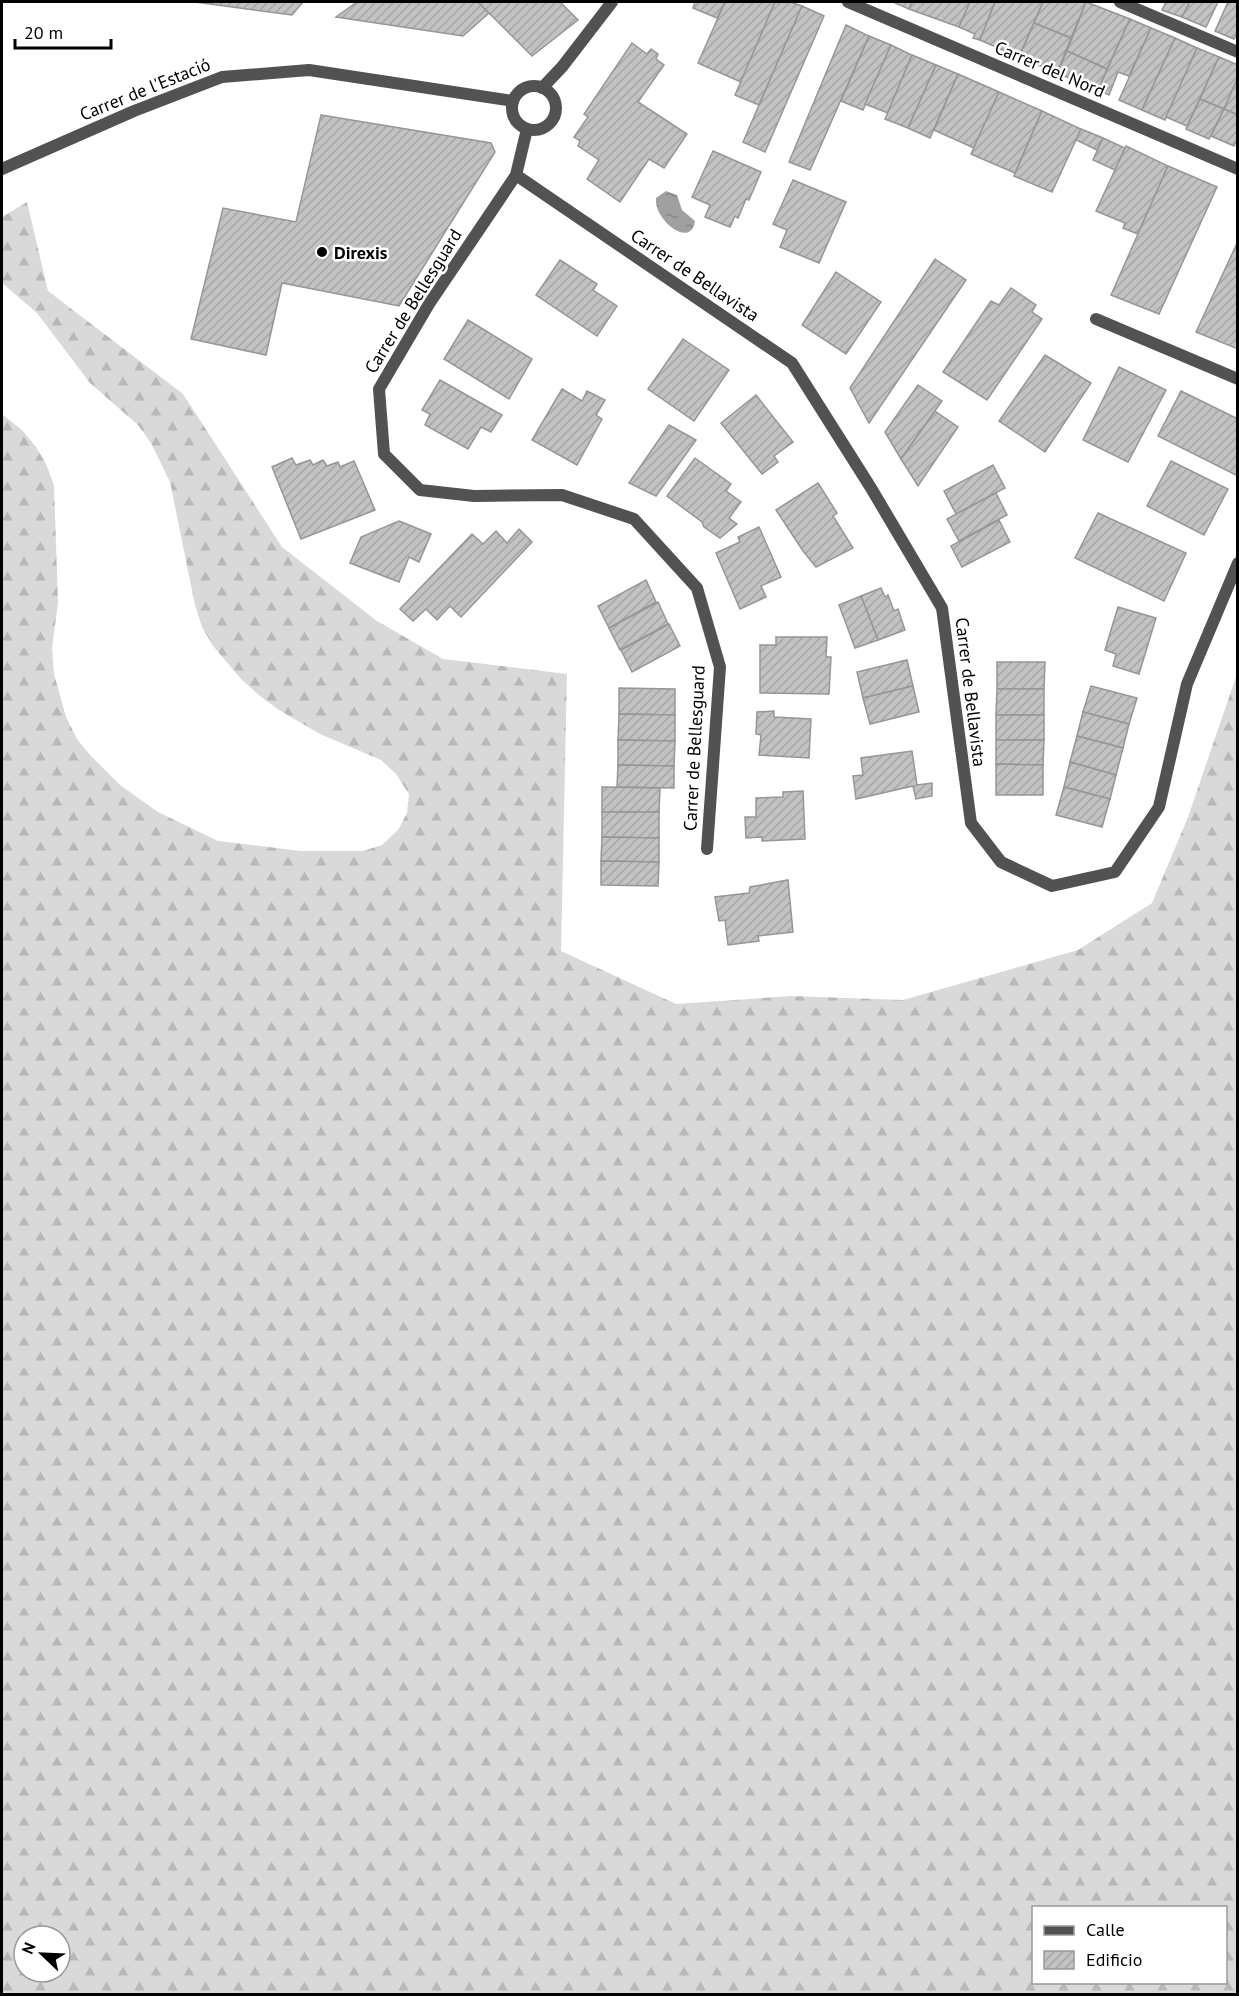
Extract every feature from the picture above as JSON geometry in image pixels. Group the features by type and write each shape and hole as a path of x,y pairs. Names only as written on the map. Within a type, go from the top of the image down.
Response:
{"street":[{"path":"542,88 562,67 612,2"},
{"name":"Carrer del Nord","path":"848,2 1238,169"},
{"path":"1120,2 1238,52"},
{"name":"Carrer de l'Estació","path":"5,166 134,111 222,77 309,70 513,101"},
{"path":"532,86 542,88 552,96 554,116 544,127 535,130 527,129 518,124 514,118 513,101 518,92 525,88 532,86"},
{"name":"Carrer de Bellesguard","path":"527,129 516,175 429,304 379,389 384,454 420,490 474,496 562,495 634,519 697,588 720,667 707,849"},
{"name":"Carrer de Bellavista","path":"516,175 792,363 871,488 942,608 971,823 1001,862 1052,886 1116,872 1158,807 1187,684 1238,563"},
{"path":"1096,319 1238,379"}],"green space":[{"path":"27,202 48,291 183,394 282,547 377,621 443,659 567,674 561,951 676,1004 791,996 903,1000 1078,950 1152,903 1188,817 1237,674 1237,1994 2,1994 2,414 23,431 36,447 54,485 58,603 52,648 54,674 66,717 77,739 120,785 158,812 218,841 301,851 363,851 382,845 398,830 407,813 409,794 396,774 381,760 320,734 260,696 242,680 213,646 202,627 195,605 170,482 151,443 138,425 90,383 37,313 2,283 2,217"}],"water":[{"path":"666,191 677,195 682,210 695,221 692,229 687,233 673,228 660,215 656,198"}],"building":[{"path":"195,2 303,2 292,15"},
{"path":"357,2 478,2 489,13 463,36 336,17"},
{"path":"478,2 560,2 578,20 532,56"},
{"path":"695,2 725,2 717,18 693,8"},
{"path":"725,2 775,2 741,82 698,63"},
{"path":"775,2 790,2 802,6 759,105 735,95"},
{"path":"893,2 912,2 909,9"},
{"path":"912,2 970,2 959,27 909,9"},
{"path":"970,2 995,2 980,40 973,38 975,34 959,27"},
{"path":"995,2 1043,2 1019,57 980,40"},
{"path":"1043,2 1086,2 1071,38 1034,23"},
{"path":"1086,2 1130,19 1107,69 1067,51"},
{"path":"1166,2 1190,2 1182,17 1162,10"},
{"path":"1190,2 1218,2 1206,27 1182,17"},
{"path":"1228,2 1238,2 1238,33 1234,39 1215,31"},
{"path":"802,6 824,16 765,152 743,142"},
{"path":"1130,19 1151,28 1129,76 1118,72 1109,95 1098,90"},
{"path":"1034,23 1071,38 1057,73 1019,57"},
{"path":"846,25 869,36 810,170 789,162"},
{"path":"1151,28 1175,38 1142,110 1119,100"},
{"path":"869,36 891,45 863,110 841,101"},
{"path":"1175,38 1197,48 1165,120 1142,110"},
{"path":"632,43 647,54 651,49 658,54 656,59 664,65 638,102 687,134 664,168 649,159 620,202 587,179 599,160 578,146 580,141 574,137 588,117 584,114"},
{"path":"891,45 912,55 888,113 865,104"},
{"path":"1197,48 1219,57 1187,126 1166,117"},
{"path":"1067,51 1107,69 1098,90 1057,73"},
{"path":"912,55 936,65 908,128 885,119"},
{"path":"1219,57 1238,65 1238,77 1224,109 1200,99"},
{"path":"936,65 958,74 930,138 908,128"},
{"path":"958,74 999,92 974,148 934,130"},
{"path":"1238,77 1238,115 1224,109"},
{"path":"999,92 1042,111 1015,173 971,154"},
{"path":"1200,99 1224,109 1209,139 1186,129"},
{"path":"1224,109 1238,115 1238,138 1234,146 1211,136"},
{"path":"1042,111 1081,129 1052,192 1014,176"},
{"name":"Direxis","path":"321,115 491,143 495,152 399,306 282,283 266,355 191,339 223,208 296,222"},
{"path":"1081,129 1103,138 1097,150 1076,140"},
{"path":"1103,138 1125,148 1115,170 1093,160"},
{"path":"1126,146 1168,166 1138,234 1123,228 1125,223 1096,211"},
{"path":"713,151 761,172 749,200 746,199 738,218 735,216 730,227 705,217 710,205 692,197"},
{"path":"1168,166 1217,187 1159,314 1111,295"},
{"path":"793,180 846,202 819,263 780,247 787,230 773,224"},
{"path":"1238,241 1238,349 1196,332"},
{"path":"935,259 966,280 869,423 850,388"},
{"path":"560,260 597,284 593,290 617,306 597,336 536,295"},
{"path":"836,272 881,302 846,354 802,325"},
{"path":"1011,288 1036,305 1032,312 1042,319 987,400 943,372 991,301 999,305"},
{"path":"468,320 532,359 509,399 444,359"},
{"path":"683,339 729,370 694,421 648,389"},
{"path":"1045,355 1091,383 1045,452 999,421"},
{"path":"1119,367 1166,390 1128,462 1083,440"},
{"path":"440,380 502,415 491,432 481,427 468,449 425,425 430,414 422,410"},
{"path":"918,385 942,401 901,459 885,432"},
{"path":"562,389 582,401 587,391 605,400 596,415 602,419 577,465 532,440"},
{"path":"1181,391 1238,419 1238,476 1158,436"},
{"path":"756,395 793,442 774,456 778,462 762,474 721,423"},
{"path":"935,411 958,427 918,486 901,459"},
{"path":"669,425 696,440 656,496 629,483"},
{"path":"292,458 296,465 310,460 313,465 323,460 327,466 338,462 340,467 354,461 375,510 301,539 272,467"},
{"path":"695,458 731,484 726,491 741,502 729,518 737,524 720,538 667,496"},
{"path":"1171,461 1228,489 1204,535 1147,506"},
{"path":"993,465 1005,488 956,514 944,491"},
{"path":"818,483 837,513 833,516 853,548 816,567 776,510"},
{"path":"996,493 1007,515 959,541 947,519"},
{"path":"1098,513 1186,553 1164,601 1075,558"},
{"path":"999,520 1010,542 962,567 951,546"},
{"path":"399,521 431,534 419,562 409,557 399,582 350,563 361,537"},
{"path":"759,527 781,577 761,586 766,597 740,609 716,553 740,542 738,537"},
{"path":"519,529 532,542 461,617 450,606 437,620 426,609 413,621 400,609 472,534 483,544 496,531 507,543"},
{"path":"646,580 656,602 609,628 598,606"},
{"path":"881,588 885,597 888,595 894,611 898,609 905,630 878,640 861,596"},
{"path":"861,596 878,640 855,648 839,605"},
{"path":"658,602 668,624 620,650 609,628"},
{"path":"1118,607 1156,618 1139,674 1113,666 1116,654 1105,650"},
{"path":"669,624 680,646 632,672 621,650"},
{"path":"776,637 827,637 826,657 831,657 829,694 760,693 760,645 776,645"},
{"path":"907,660 913,686 863,698 857,672"},
{"path":"997,662 1045,662 1044,689 997,689"},
{"path":"913,686 919,712 870,724 863,698"},
{"path":"1091,686 1137,698 1129,724 1083,712"},
{"path":"619,688 675,689 675,715 619,714"},
{"path":"997,689 1044,689 1044,715 996,715"},
{"path":"774,711 774,717 811,719 809,758 759,755 761,735 756,734 757,712"},
{"path":"1083,712 1129,724 1123,748 1077,736"},
{"path":"619,714 675,715 675,741 618,740"},
{"path":"996,715 1044,715 1044,740 996,740"},
{"path":"1077,736 1123,748 1116,775 1070,762"},
{"path":"618,740 675,741 674,766 618,765"},
{"path":"996,740 1044,740 1043,765 996,764"},
{"path":"912,751 917,785 932,783 932,796 916,799 913,786 856,799 853,776 863,775 861,758"},
{"path":"1070,762 1116,775 1110,799 1064,787"},
{"path":"996,764 1043,765 1043,795 996,795"},
{"path":"618,765 674,766 674,788 617,787"},
{"path":"602,787 660,788 659,812 602,812"},
{"path":"1064,787 1110,799 1102,827 1056,815"},
{"path":"803,791 805,839 762,841 762,837 746,838 745,817 756,817 756,798 783,797 783,792"},
{"path":"602,812 659,812 659,838 602,837"},
{"path":"602,837 659,838 659,862 601,861"},
{"path":"601,861 659,862 658,886 601,885"},
{"path":"788,880 793,932 758,936 759,941 728,945 725,920 719,921 715,897 749,893 750,887"}],"place":[{"name":"Direxis","path":"322,252"}]}
